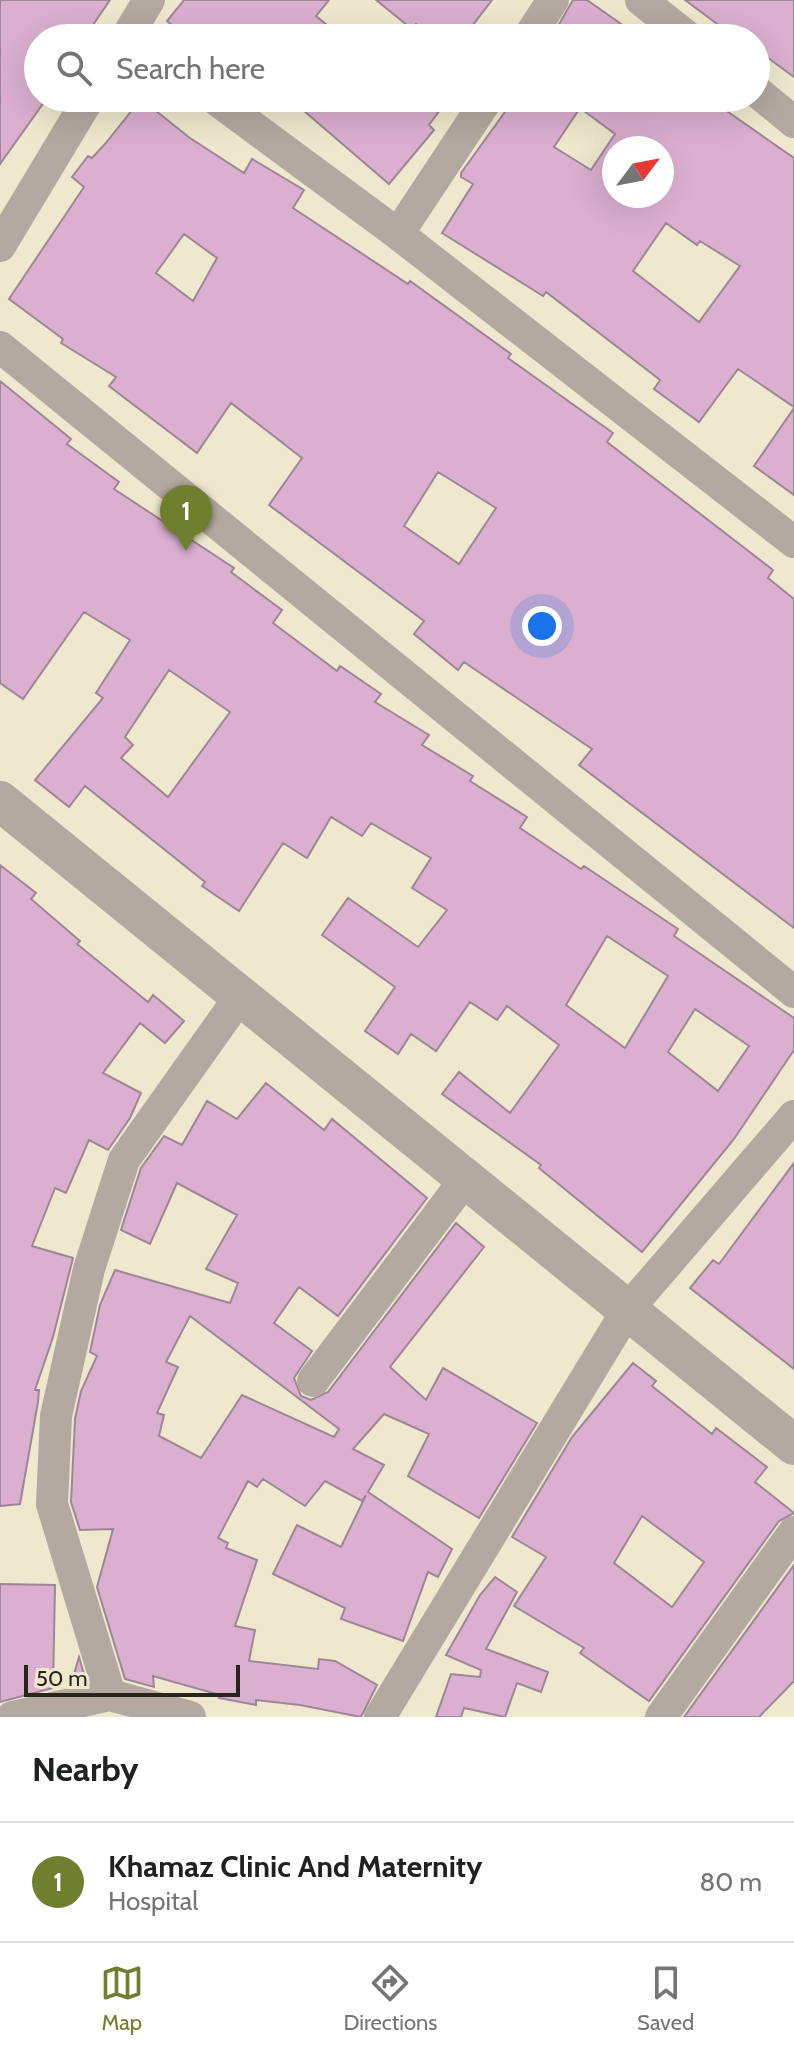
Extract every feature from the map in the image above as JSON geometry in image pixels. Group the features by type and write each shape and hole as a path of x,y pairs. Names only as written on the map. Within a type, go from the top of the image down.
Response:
{"street":[{"path":"136,24 149,0"},
{"path":"537,24 553,0"},
{"path":"641,0 671,24"},
{"path":"770,102 794,122"},
{"path":"0,246 81,112"},
{"path":"233,112 398,234 794,542"},
{"path":"398,234 479,112"},
{"path":"0,347 794,992"},
{"path":"0,801 464,1181 628,1309 794,1445"},
{"path":"110,1695 52,1504 56,1416 89,1269 124,1160 239,998"},
{"path":"380,1717 628,1309 794,1116"},
{"path":"313,1381 464,1181"},
{"path":"661,1717 794,1532"},
{"path":"12,1717 110,1695 190,1717"}],"building":[{"path":"0,0 110,0 94,24 24,24 24,112 37,112 0,164"},
{"path":"184,0 329,0 316,16 326,24 171,24 167,21"},
{"path":"376,0 492,0 474,24 406,24"},
{"path":"573,0 587,0 621,24 559,24"},
{"path":"685,0 794,0 794,77 770,59 770,24 717,24"},
{"path":"131,112 157,112 190,138 244,173 252,159 304,190 293,208 408,284 410,281 511,354 508,358 613,433 607,442 773,570 768,578 794,599 794,928 579,765 592,749 464,662 458,670 414,634 424,621 269,505 302,458 231,403 197,453 109,386 116,377 61,343 63,339 9,299 84,187 72,177 88,156 92,158","holes":["184,234 217,258 193,301 156,273","438,472 496,508 459,564 404,526"]},
{"path":"305,112 439,112 429,125 434,130 389,184"},
{"path":"505,112 577,112 554,147 591,170 602,154 602,208 674,208 674,136 614,136 585,112 728,112 794,158 794,407 738,369 699,422 654,389 660,380 546,292 543,296 442,233 473,184 461,177 461,173","holes":["666,223 697,245 700,241 740,266 699,322 633,271"]},
{"path":"0,381 71,439 67,444 119,482 114,489 234,568 231,572 282,610 273,623 337,671 340,666 381,694 375,702 429,735 422,745 473,776 470,781 527,817 520,828 581,869 584,866 678,929 674,936 794,1018 794,1050 734,1139 642,1252 539,1168 541,1165 442,1094 459,1072 510,1113 559,1045 507,1006 497,1020 470,1002 436,1051 411,1034 398,1054 365,1031 395,987 322,935 348,898 418,947 447,910 412,888 431,858 371,823 362,836 331,817 307,858 283,843 239,911 202,886 205,882 85,786 69,807 35,780 103,698 96,693 130,640 84,612 23,699 0,683","holes":["169,670 230,712 168,797 121,758 133,745 125,737","607,936 668,976 625,1048 566,1005","695,1009 749,1046 718,1091 668,1052"]},
{"path":"794,408 794,495 754,466"},
{"path":"0,865 36,893 31,899 80,941 77,944 148,1002 153,995 184,1021 165,1043 140,1023 103,1073 141,1093 130,1118 108,1150 89,1140 66,1193 55,1188 32,1246 73,1258 53,1337 35,1390 39,1390 38,1402 20,1504 0,1506"},
{"path":"266,1083 324,1130 332,1119 427,1198 338,1316 299,1287 274,1323 312,1351 294,1378 301,1396 311,1400 328,1392 456,1223 484,1247 390,1367 426,1400 443,1368 537,1423 479,1518 408,1476 429,1434 384,1414 353,1449 384,1465 368,1492 452,1549 438,1577 428,1572 403,1641 341,1619 345,1608 273,1574 297,1525 341,1547 366,1495 362,1501 325,1481 305,1506 263,1479 257,1487 248,1481 218,1538 228,1543 226,1548 257,1560 235,1626 255,1630 249,1661 318,1669 319,1659 335,1661 377,1685 361,1717 300,1705 256,1700 256,1705 219,1698 220,1695 153,1676 154,1687 125,1679 97,1587 113,1529 80,1530 71,1502 75,1419 81,1391 97,1356 90,1352 100,1305 115,1270 230,1303 238,1283 206,1269 237,1215 177,1183 150,1244 121,1230 141,1168 164,1136 182,1145 207,1101 237,1119","holes":["190,1316 339,1429 334,1437 242,1395 201,1458 159,1436 164,1415 157,1413 178,1367 166,1362"]},
{"path":"794,1163 794,1369 690,1288 713,1260 719,1264"},
{"path":"633,1363 656,1381 652,1386 712,1434 716,1428 767,1467 755,1482 794,1513 779,1521 649,1701 580,1653 584,1648 514,1606 546,1557 512,1537 572,1437","holes":["642,1516 704,1562 672,1607 614,1563"]},
{"path":"794,1565 794,1681 759,1717 684,1717"},
{"path":"495,1577 517,1592 486,1649 548,1672 541,1692 517,1683 505,1717 464,1708 461,1717 436,1717 451,1674 480,1677 481,1670 446,1655 480,1595"},
{"path":"0,1584 55,1585 53,1688 0,1702"},
{"path":"79,1657 86,1681 71,1684"}],"place":[{"name":"Khamaz Clinic And Maternity","path":"186,551"}]}
